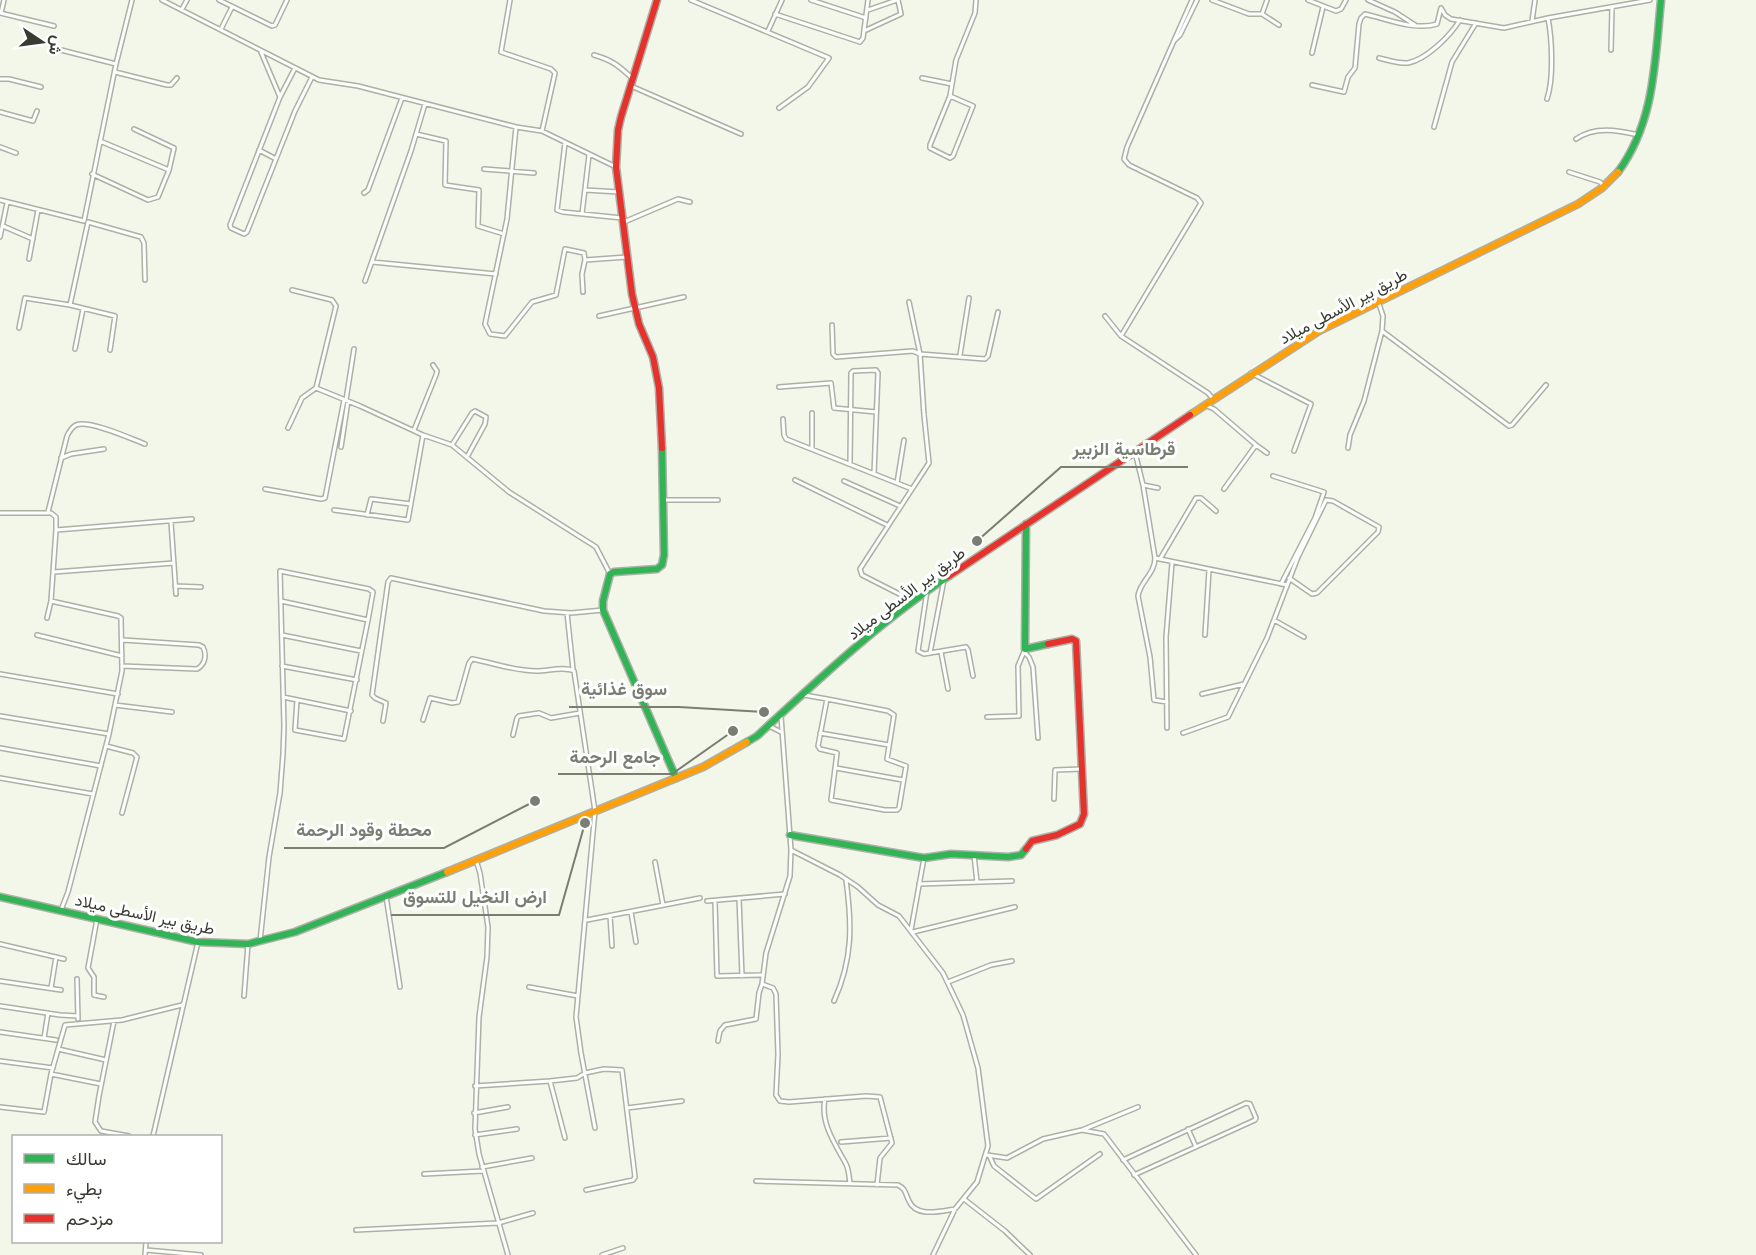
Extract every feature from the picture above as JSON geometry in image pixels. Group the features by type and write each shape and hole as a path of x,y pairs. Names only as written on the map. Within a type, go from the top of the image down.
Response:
{"main road":[{"path":"657,0 618,130 616,167 635,310 653,357 659,388 664,546 662,565 654,569 610,574 603,610 676,778"},
{"name":"طريق بير الأسطى ميلاد","path":"0,897 198,942 248,944 260,942 296,932 476,860 676,778 731,752 770,726 882,624 927,590 1251,373 1319,331 1578,204 1605,187 1623,166 1641,136 1649,96 1660,0"},
{"path":"790,835 924,858 951,854 1008,857 1021,855 1032,841 1057,835 1080,824 1084,814 1076,641 1072,639 1024,651 1026,640 1026,524"}],"street":[{"path":"4,0 1,13 54,26"},
{"path":"70,305 86,222 92,174 132,0"},
{"path":"162,0 312,77 328,82 358,86 516,127 542,131 616,167"},
{"path":"182,10 187,0"},
{"path":"219,0 272,26 287,0"},
{"path":"510,0 501,52 551,69 555,73 542,131"},
{"path":"691,0 829,58 808,87 779,108"},
{"path":"768,32 782,0"},
{"path":"811,0 866,18"},
{"path":"775,14 858,42 862,40 868,0"},
{"path":"864,31 901,14 898,0 867,10"},
{"path":"950,96 973,106 953,156 950,158 930,147 950,96 956,60 975,13 976,0"},
{"path":"1121,336 1201,204 1197,198 1129,165 1124,159 1127,147 1192,0"},
{"path":"1173,42 1180,35 1197,0"},
{"path":"1212,0 1249,14 1262,14 1279,25"},
{"path":"1262,14 1267,0"},
{"path":"1308,0 1339,11 1346,0"},
{"path":"1368,0 1395,12 1416,26"},
{"path":"1532,21 1535,0"},
{"path":"1312,85 1344,92 1348,77 1355,68 1359,24 1363,15 1416,26 1428,26 1437,24 1441,8 1445,15 1460,20 1504,28 1650,0"},
{"path":"221,30 232,7"},
{"path":"1312,53 1323,7"},
{"path":"1611,50 1612,7"},
{"path":"1547,99 1550,88 1548,18"},
{"path":"1379,58 1405,63 1412,61 1426,54 1448,37 1460,20"},
{"path":"1434,127 1452,62 1476,23"},
{"path":"61,50 116,64"},
{"path":"260,50 280,97"},
{"path":"594,55 604,57 626,71 630,78 634,78"},
{"path":"295,68 280,97 230,225 231,228 244,234 247,232 295,111 312,77"},
{"path":"115,72 167,85 171,85 177,78"},
{"path":"922,78 952,84"},
{"path":"0,79 41,87"},
{"path":"631,86 741,134"},
{"path":"364,193 368,189 402,98"},
{"path":"365,281 425,104"},
{"path":"0,112 33,121 37,111"},
{"path":"516,127 504,234 485,324 490,334 505,336 532,302 556,295 565,249 584,253 583,292"},
{"path":"92,174 150,200 155,199 169,170 174,148 134,129"},
{"path":"1576,139 1593,131 1623,132 1641,136"},
{"path":"416,134 446,141 445,185 479,190 478,226 504,234"},
{"path":"100,141 169,170"},
{"path":"565,143 557,210 624,220 678,199 690,202"},
{"path":"0,147 16,153"},
{"path":"259,150 276,159"},
{"path":"582,214 589,155"},
{"path":"484,169 534,173"},
{"path":"1569,172 1600,182 1605,187"},
{"path":"585,190 619,192"},
{"path":"0,200 141,237 144,243 145,280"},
{"path":"0,237 7,203"},
{"path":"29,259 38,210"},
{"path":"3,226 33,239"},
{"path":"585,260 628,257"},
{"path":"372,262 496,274"},
{"path":"288,428 302,398 316,388 336,303 292,290"},
{"path":"599,316 635,310 684,297"},
{"path":"19,328 26,298 70,305 115,316 110,350"},
{"path":"960,356 969,298"},
{"path":"1348,448 1350,435 1364,402 1382,331 1383,316 1378,301"},
{"path":"909,302 921,354 924,415 930,461 861,566 860,572 912,601"},
{"path":"75,349 83,309"},
{"path":"832,325 832,354 836,357 913,351 921,354 987,358 998,312"},
{"path":"1105,316 1121,336 1208,393 1213,399"},
{"path":"1382,331 1509,426 1546,385"},
{"path":"341,447 354,349"},
{"path":"414,430 436,375 437,371 433,365"},
{"path":"850,464 851,371 876,370 878,373 874,474"},
{"path":"1251,373 1311,404 1294,451"},
{"path":"779,387 831,383 833,406 876,412"},
{"path":"316,388 423,435 452,445 509,492 596,547 610,574"},
{"path":"265,489 325,498 346,400"},
{"path":"1204,405 1214,409 1267,453"},
{"path":"452,445 472,412 475,411 486,417 485,424 466,457"},
{"path":"812,413 812,448"},
{"path":"783,419 784,437 912,489"},
{"path":"48,512 67,436 78,424 93,426 146,444"},
{"path":"334,510 406,521 409,517 423,435"},
{"path":"897,483 904,440"},
{"path":"1224,489 1256,445"},
{"path":"61,458 71,454 104,450"},
{"path":"1135,452 1158,559"},
{"path":"1273,476 1324,492 1315,518 1281,584"},
{"path":"795,480 887,525"},
{"path":"844,481 900,506"},
{"path":"1143,485 1158,488"},
{"path":"1167,702 1154,700 1150,657 1138,596 1139,589 1196,498 1201,498 1216,511"},
{"path":"367,515 371,499 411,504"},
{"path":"663,500 718,500"},
{"path":"1183,733 1227,718 1267,639 1289,578 1326,500 1333,501 1379,527 1378,532 1317,593 1312,594 1289,578"},
{"path":"0,513 48,512 56,515 54,572 47,618"},
{"path":"56,530 192,519"},
{"path":"171,522 176,594"},
{"path":"1158,559 1287,585"},
{"path":"54,572 174,563"},
{"path":"1167,728 1166,637 1172,563"},
{"path":"260,942 269,857 281,780 283,697 280,570 369,589 373,592 351,711 343,739 297,731 294,726 297,700"},
{"path":"1205,635 1209,570"},
{"path":"383,721 386,703 372,695 388,582 391,578 516,606 567,613 603,610"},
{"path":"929,654 945,578"},
{"path":"176,586 201,587"},
{"path":"927,590 918,649 922,654 929,654 966,648 972,676"},
{"path":"51,601 118,616 123,621 122,666 116,705 68,892 61,910"},
{"path":"281,601 368,620"},
{"path":"567,613 595,811 578,996 578,1033 596,1128"},
{"path":"1274,620 1304,637"},
{"path":"37,635 122,656"},
{"path":"282,635 361,651"},
{"path":"122,666 197,669 203,664 205,652 203,647 197,645 123,640"},
{"path":"987,717 1019,716 1018,666 1024,651 1033,667 1038,738"},
{"path":"941,652 948,689"},
{"path":"423,720 430,698 452,703 458,702 469,663 472,660 516,670 544,671 568,668 574,671"},
{"path":"282,666 357,680"},
{"path":"0,674 118,694"},
{"path":"1202,694 1244,684"},
{"path":"802,695 827,699 893,713 895,717 887,760 905,765 897,810 834,801 830,798 837,753 818,747 827,699"},
{"path":"283,697 351,711"},
{"path":"116,705 172,712"},
{"path":"513,735 519,716 539,713 551,718 580,713"},
{"path":"0,716 109,734"},
{"path":"717,1041 725,1025 756,1019 770,939 790,876 791,850 781,716"},
{"path":"770,726 781,732"},
{"path":"820,733 889,745"},
{"path":"106,746 133,753 136,757 122,813"},
{"path":"0,748 101,766"},
{"path":"836,768 903,780"},
{"path":"1054,799 1055,770 1082,769"},
{"path":"0,778 93,794"},
{"path":"791,850 846,880 878,905 896,913 912,931 948,982 963,1015 978,1068 988,1155 977,1182 955,1209 933,1255"},
{"path":"974,855 977,882"},
{"path":"912,931 924,858"},
{"path":"476,860 488,927 488,957 479,1017 475,1135 482,1169 508,1255"},
{"path":"655,862 663,906"},
{"path":"834,1001 845,974 848,958 849,916 846,880"},
{"path":"919,884 1012,881"},
{"path":"707,901 785,894"},
{"path":"386,896 400,987"},
{"path":"586,921 700,898"},
{"path":"739,898 742,976"},
{"path":"715,901 717,976 762,975"},
{"path":"912,931 1015,908"},
{"path":"632,912 636,942"},
{"path":"610,916 612,946"},
{"path":"97,919 88,968 94,977 94,995 104,997"},
{"path":"153,1135 198,942"},
{"path":"0,944 64,959"},
{"path":"244,996 248,944"},
{"path":"51,988 56,957"},
{"path":"948,982 991,965 1012,961"},
{"path":"0,1006 78,1017 77,979"},
{"path":"0,981 61,990"},
{"path":"762,984 773,987 776,991 778,1054 775,1090 777,1099 789,1102 880,1097 892,1145 882,1155 879,1162 877,1185"},
{"path":"529,987 578,996"},
{"path":"0,1107 43,1113 65,1025 114,1021 182,1005"},
{"path":"44,1039 48,1013"},
{"path":"114,1021 96,1119 97,1127 102,1131 120,1135"},
{"path":"0,1032 56,1040"},
{"path":"58,1049 106,1060"},
{"path":"0,1060 53,1068"},
{"path":"475,1086 550,1081 577,1078 585,1073 604,1069 622,1070 635,1178 586,1190"},
{"path":"51,1074 101,1084"},
{"path":"550,1081 565,1138"},
{"path":"825,1099 827,1127 846,1164 850,1183"},
{"path":"627,1108 682,1101"},
{"path":"1123,1160 1246,1103 1250,1104 1255,1120 1134,1175"},
{"path":"474,1113 508,1107"},
{"path":"988,1155 1007,1158 1043,1139 1082,1130 1138,1107"},
{"path":"475,1135 518,1129"},
{"path":"1188,1129 1197,1147"},
{"path":"1082,1130 1103,1133 1196,1255"},
{"path":"842,1142 891,1138"},
{"path":"988,1155 994,1166 1036,1199 1100,1154"},
{"path":"424,1174 482,1169 532,1158"},
{"path":"756,1180 902,1186 909,1203 917,1210 931,1212 955,1209"},
{"path":"964,1199 1005,1231 1030,1255"},
{"path":"356,1230 498,1223 533,1213"},
{"path":"145,1255 146,1243"},
{"path":"602,1255 623,1248"},
{"path":"146,1250 201,1255"}],"traffic: fast":[{"path":"1618,172 1630,153 1646,111 1655,68 1661,0"},
{"path":"662,448 664,555 662,565 657,569 610,574 603,610 676,778"},
{"path":"1026,524 1025,649 1048,644"},
{"path":"747,742 757,736 874,632 949,576"},
{"path":"790,835 924,858 951,854 1008,857 1021,855 1026,849"},
{"path":"0,897 198,942 248,944 295,932 447,872"}],"traffic: slow":[{"path":"1190,415 1319,331 1578,204 1602,188 1618,172"},
{"path":"447,872 703,767 747,742"}],"traffic: jam":[{"path":"657,0 621,117 616,167 632,294 639,324 653,357 659,388 662,448"},
{"path":"949,576 1190,415"},
{"path":"1026,849 1032,841 1057,835 1080,824 1084,814 1076,641 1072,639 1048,644"}],"place":[{"name":"قرطاسية الزبير","path":"977,541"},
{"name":"سوق غذائية","path":"764,712"},
{"name":"جامع الرحمة","path":"733,731"},
{"name":"محطة وقود الرحمة","path":"535,801"},
{"name":"ارض النخيل للتسوق","path":"585,823"}]}
